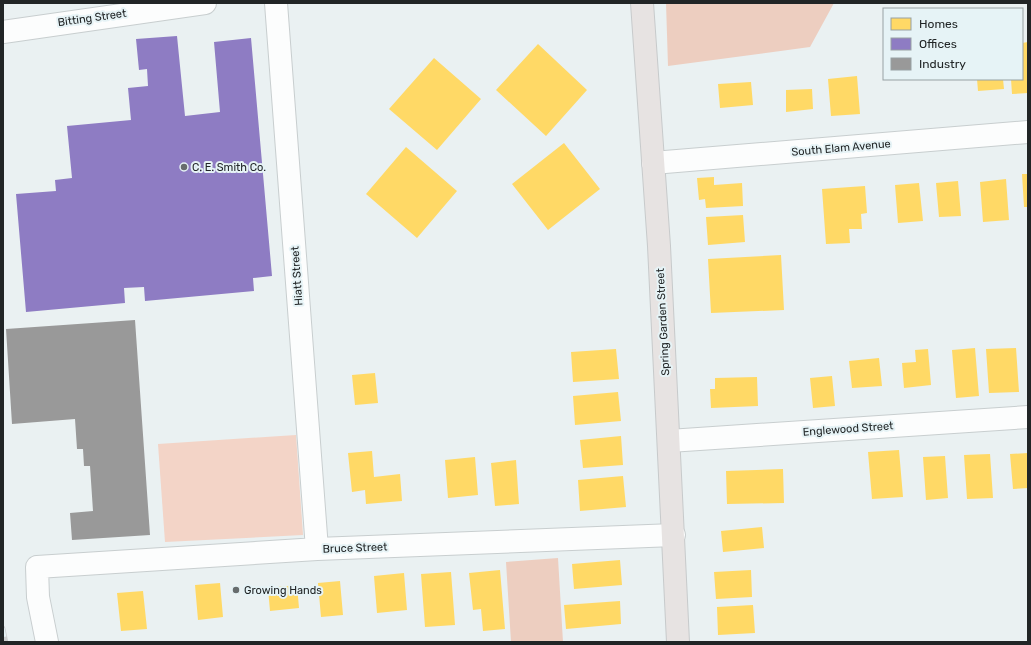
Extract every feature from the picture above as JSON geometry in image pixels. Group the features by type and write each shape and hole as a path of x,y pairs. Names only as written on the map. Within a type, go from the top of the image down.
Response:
{"main road":[{"name":"Spring Garden Street","path":"642,3 654,163 674,535 678,642"}],"street":[{"name":"Bitting Street","path":"3,32 205,3"},
{"name":"Hiatt Street","path":"276,3 317,549"},
{"name":"South Elam Avenue","path":"654,163 1028,132"},
{"name":"Englewood Street","path":"669,441 1028,418"},
{"name":"Bruce Street","path":"47,642 38,597 36,567 317,549 674,535"}],"shaded area":[{"path":"666,3 834,3 810,47 668,66"},
{"path":"296,435 303,535 165,542 158,444"},
{"path":"558,558 563,642 511,642 506,562"}],"building: Homes":[{"path":"1028,42 1028,93 1012,94 1011,80 1023,80 1023,43"},
{"path":"538,44 587,90 546,136 496,90"},
{"path":"434,58 481,99 437,150 389,109"},
{"path":"857,76 860,114 831,116 828,79"},
{"path":"977,80 1003,80 1004,89 978,91"},
{"path":"751,82 753,105 720,108 718,84"},
{"path":"812,89 813,109 786,112 786,90"},
{"path":"564,143 600,189 548,230 512,184"},
{"path":"406,147 457,191 417,238 366,194"},
{"path":"1022,174 1028,174 1028,207 1024,207"},
{"path":"714,177 714,185 742,183 743,206 706,208 705,199 699,200 697,178"},
{"path":"1006,179 1009,220 983,222 980,182"},
{"path":"958,181 961,216 939,217 936,183"},
{"path":"919,183 923,221 898,223 895,185"},
{"path":"865,186 867,213 861,214 862,229 849,229 850,243 826,244 822,189"},
{"path":"743,215 745,242 708,245 706,217"},
{"path":"781,255 784,310 711,313 708,259"},
{"path":"975,348 979,396 956,398 952,350"},
{"path":"1016,348 1019,392 989,393 986,349"},
{"path":"616,349 619,379 573,382 571,352"},
{"path":"928,349 931,385 904,388 902,363 916,362 915,350"},
{"path":"879,358 882,386 852,388 849,361"},
{"path":"375,373 378,403 355,405 352,375"},
{"path":"832,376 835,406 813,408 810,378"},
{"path":"757,377 758,406 711,408 710,389 715,389 715,378"},
{"path":"618,392 621,421 575,425 573,396"},
{"path":"621,436 623,465 583,468 580,440"},
{"path":"899,450 903,497 872,499 868,452"},
{"path":"372,451 374,477 400,474 402,501 366,504 365,490 352,492 348,453"},
{"path":"1028,453 1028,488 1013,489 1010,454"},
{"path":"990,454 993,498 967,499 964,455"},
{"path":"945,456 948,498 926,500 923,457"},
{"path":"475,457 478,495 448,498 445,460"},
{"path":"516,460 519,504 495,506 491,463"},
{"path":"783,469 784,503 727,504 726,471"},
{"path":"623,476 626,507 580,511 578,480"},
{"path":"762,527 764,548 723,552 721,531"},
{"path":"620,560 622,585 574,589 572,564"},
{"path":"500,570 505,629 483,631 481,609 473,610 469,573"},
{"path":"751,570 752,597 716,599 714,572"},
{"path":"451,572 455,625 425,627 421,574"},
{"path":"404,573 407,610 377,613 374,576"},
{"path":"340,581 343,615 321,617 318,583"},
{"path":"220,583 223,617 198,620 195,585"},
{"path":"297,585 299,608 270,611 268,588"},
{"path":"143,591 147,629 121,631 117,593"},
{"path":"620,601 621,624 566,629 564,605"},
{"path":"753,605 755,633 718,635 717,607"}],"building: Offices":[{"path":"177,36 185,116 220,112 214,42 251,38 272,276 253,278 254,291 145,301 144,287 124,288 125,303 26,312 16,194 56,191 55,180 72,178 67,126 131,120 128,88 148,86 147,69 139,70 136,39"}],"building: Industry":[{"path":"135,320 150,535 72,540 70,513 93,511 90,466 84,466 83,449 77,449 75,419 12,424 6,329"}],"railway":[{"path":"3,628 6,642"}],"place":[{"name":"C. E. Smith Co.","path":"184,167"},
{"name":"Growing Hands","path":"236,590"}]}
